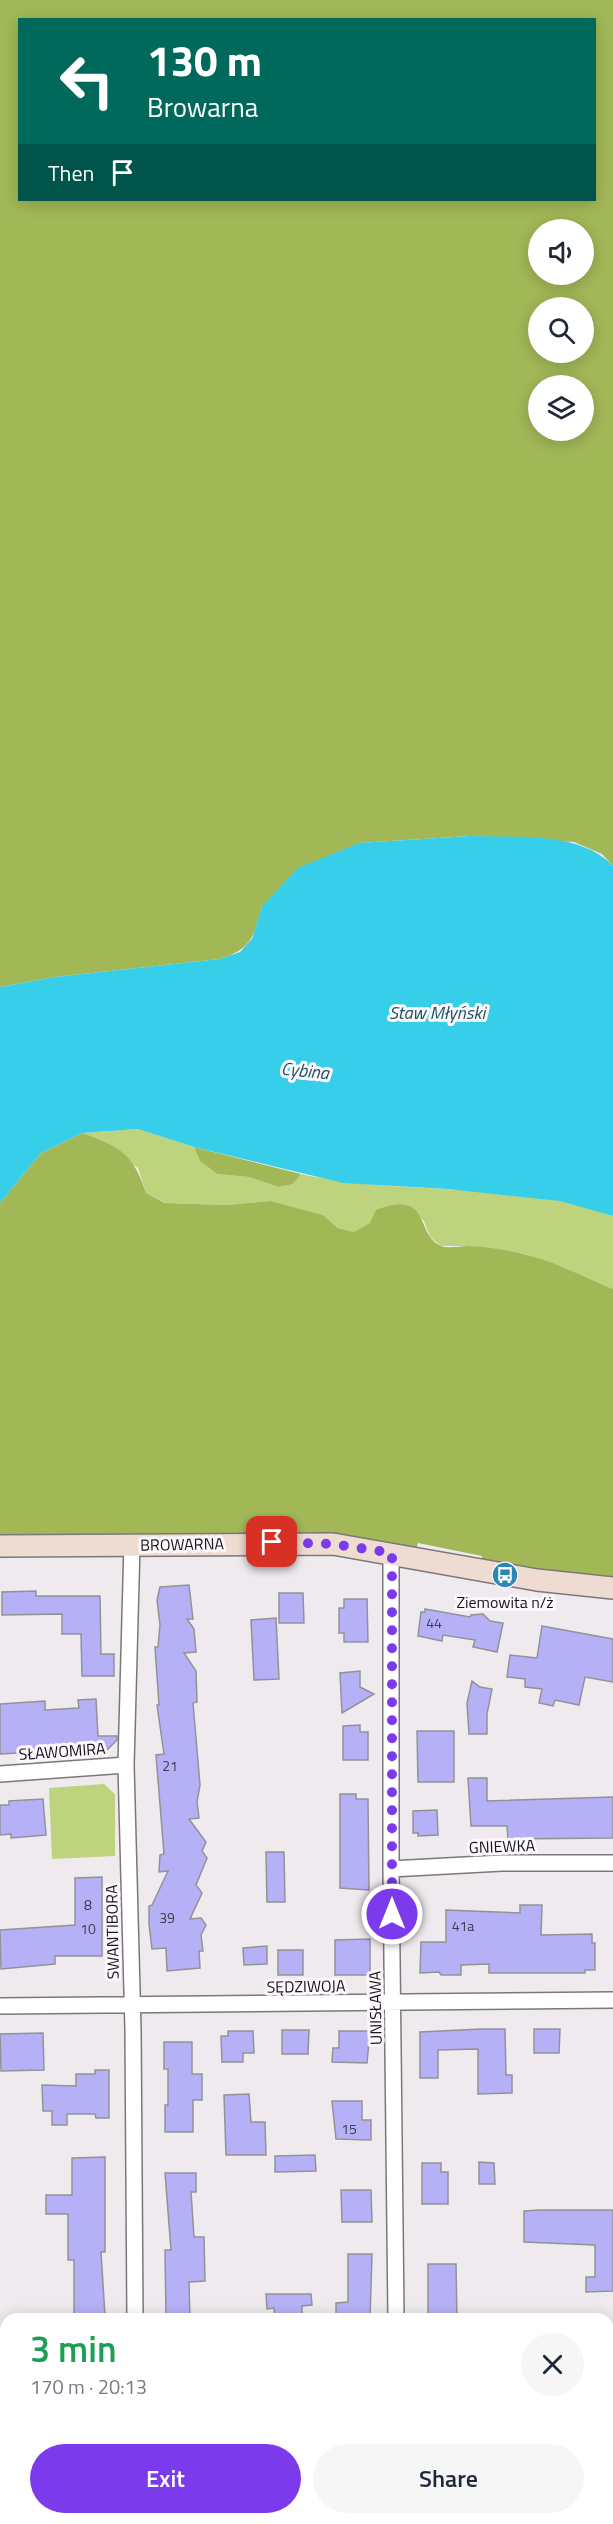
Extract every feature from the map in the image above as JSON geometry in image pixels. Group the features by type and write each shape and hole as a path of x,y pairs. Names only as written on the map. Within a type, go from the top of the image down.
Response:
{"street":[{"name":"BROWARNA","path":"0,1546 308,1542 392,1553 537,1580 613,1588"},
{"name":"SWANTIBORA","path":"132,1544 126,1765 135,2313"},
{"name":"UNISŁAWA","path":"392,1553 391,1869 396,2313"},
{"name":"SŁAWOMIRA","path":"0,1774 126,1765"},
{"name":"GNIEWKA","path":"391,1869 502,1863 613,1863"},
{"name":"SĘDZIWOJA","path":"0,2006 131,2003 238,2006 613,2000"}],"green space":[{"path":"0,0 613,0 613,866 602,854 574,842 470,836 359,843 262,906 250,940 239,950 220,959 55,977 0,987"},
{"path":"138,1129 194,1147 200,1161 217,1174 249,1177 279,1187 293,1184 301,1174 365,1184 528,1196 567,1202 613,1216 613,1289 528,1255 469,1246 441,1246 430,1237 424,1221 410,1207 354,1232 338,1228 323,1215 271,1201 227,1205 166,1203 146,1193 138,1168 82,1133"},
{"path":"82,1133 123,1153 136,1169 146,1193 165,1203 227,1205 271,1201 323,1215 338,1228 354,1232 370,1223 376,1210 394,1205 406,1205 420,1216 427,1233 441,1246 483,1247 520,1253 549,1262 613,1289 613,1579 481,1561 482,1556 418,1543 416,1549 343,1536 300,1533 0,1537 0,1203 41,1153"},
{"path":"194,1147 301,1174 293,1184 279,1187 249,1177 217,1174 200,1161"},
{"path":"104,1784 115,1794 115,1856 52,1859 49,1788"}],"water":[{"name":"Staw Młyński","path":"470,836 527,837 565,842 599,855 613,866 613,1216 560,1201 448,1189 343,1183 194,1147 138,1129 82,1133 41,1153 0,1203 0,987 55,977 220,959 240,952 252,939 262,906 298,868 359,843"}],"building":[{"path":"189,1585 193,1619 187,1619 194,1629 196,1652 184,1653 196,1671 197,1702 193,1703 200,1785 197,1802 199,1818 189,1819 206,1842 202,1851 207,1858 196,1885 202,1893 190,1919 201,1918 206,1925 201,1935 203,1951 199,1951 200,1968 167,1971 166,1948 152,1949 149,1924 149,1906 152,1905 168,1871 159,1872 160,1855 164,1854 156,1755 164,1754 157,1705 159,1705 155,1647 158,1647 160,1625 157,1600 160,1587"},
{"path":"36,1591 36,1596 100,1596 101,1654 114,1654 114,1676 82,1676 81,1634 62,1634 62,1614 2,1615 2,1592"},
{"path":"279,1593 303,1593 304,1623 279,1623"},
{"path":"344,1599 367,1599 368,1642 344,1642 344,1633 339,1633 339,1608 344,1608"},
{"path":"425,1609 470,1617 483,1614 490,1621 503,1623 497,1652 473,1647 475,1640 443,1635 442,1641 418,1636 421,1612 425,1612"},
{"path":"276,1618 279,1679 254,1680 251,1620"},
{"path":"542,1626 613,1639 613,1682 585,1677 579,1705 555,1700 553,1706 539,1703 542,1689 525,1687 525,1679 507,1677 510,1655 537,1658"},
{"path":"360,1671 360,1687 374,1694 342,1713 340,1673"},
{"path":"472,1681 480,1687 492,1689 487,1714 487,1734 469,1734 467,1703"},
{"path":"96,1699 98,1736 117,1736 117,1740 103,1754 88,1755 88,1749 0,1754 0,1704 45,1701 45,1710 79,1708 78,1700"},
{"path":"360,1725 360,1732 368,1732 368,1760 343,1760 343,1726"},
{"path":"417,1731 454,1731 454,1782 418,1782"},
{"path":"468,1778 487,1778 487,1801 613,1797 613,1838 508,1839 507,1826 471,1826"},
{"path":"340,1794 356,1794 356,1799 368,1799 369,1890 340,1888"},
{"path":"43,1799 46,1835 11,1838 11,1834 0,1835 0,1805 9,1805 9,1801"},
{"path":"437,1810 438,1835 418,1836 418,1833 413,1833 413,1811"},
{"path":"266,1852 284,1852 285,1902 267,1902"},
{"path":"102,1877 102,1956 55,1956 55,1964 1,1969 0,1930 75,1925 75,1878"},
{"path":"520,1905 542,1905 541,1935 592,1934 592,1943 595,1943 595,1970 585,1970 585,1973 489,1973 489,1964 461,1965 461,1975 441,1975 439,1972 420,1973 421,1942 446,1942 446,1910 520,1913"},
{"path":"370,1939 370,1975 335,1975 335,1940"},
{"path":"267,1946 267,1964 244,1965 243,1948"},
{"path":"278,1950 303,1950 303,1975 278,1975"},
{"path":"505,2029 506,2075 512,2075 512,2093 478,2094 478,2049 438,2050 438,2078 420,2078 420,2032"},
{"path":"534,2029 560,2029 559,2053 534,2053"},
{"path":"282,2030 309,2030 308,2054 282,2054"},
{"path":"228,2031 253,2031 254,2053 243,2053 243,2062 222,2062 221,2036 228,2036"},
{"path":"339,2031 370,2031 367,2063 332,2062 333,2048 339,2048"},
{"path":"43,2033 44,2070 1,2071 0,2034"},
{"path":"164,2042 192,2042 192,2074 202,2074 202,2100 193,2100 193,2132 165,2132 168,2069 164,2069"},
{"path":"95,2070 109,2070 109,2118 96,2118 95,2114 67,2114 67,2125 52,2125 52,2111 43,2111 42,2085 76,2086 76,2074 95,2074"},
{"path":"249,2094 251,2122 265,2122 266,2155 226,2155 224,2095"},
{"path":"332,2101 362,2101 362,2120 371,2120 371,2140 336,2139"},
{"path":"315,2155 316,2171 275,2172 275,2156"},
{"path":"105,2157 105,2252 101,2252 105,2313 74,2313 74,2260 68,2260 68,2214 46,2214 46,2195 72,2195 72,2158"},
{"path":"479,2162 494,2163 495,2184 479,2184"},
{"path":"422,2163 441,2163 441,2172 448,2172 448,2204 422,2204"},
{"path":"165,2173 196,2173 196,2192 191,2192 194,2237 204,2237 205,2281 189,2282 190,2313 166,2313 165,2250 171,2250"},
{"path":"341,2190 371,2190 372,2222 342,2222"},
{"path":"613,2210 613,2291 586,2292 586,2277 595,2277 595,2245 524,2242 524,2211"},
{"path":"348,2254 372,2254 370,2313 336,2313 336,2303 348,2302"},
{"path":"428,2264 456,2264 457,2313 428,2313"},
{"path":"266,2294 311,2294 312,2305 302,2306 302,2313 274,2313 274,2308 267,2309"}],"place":[{"name":"Ziemowita n/ż","path":"505,1575"}],"route":[{"path":"272,1542 333,1544 392,1553 392,1914"}],"water label":[{"name":"Cybina","path":"305,1071"}]}
